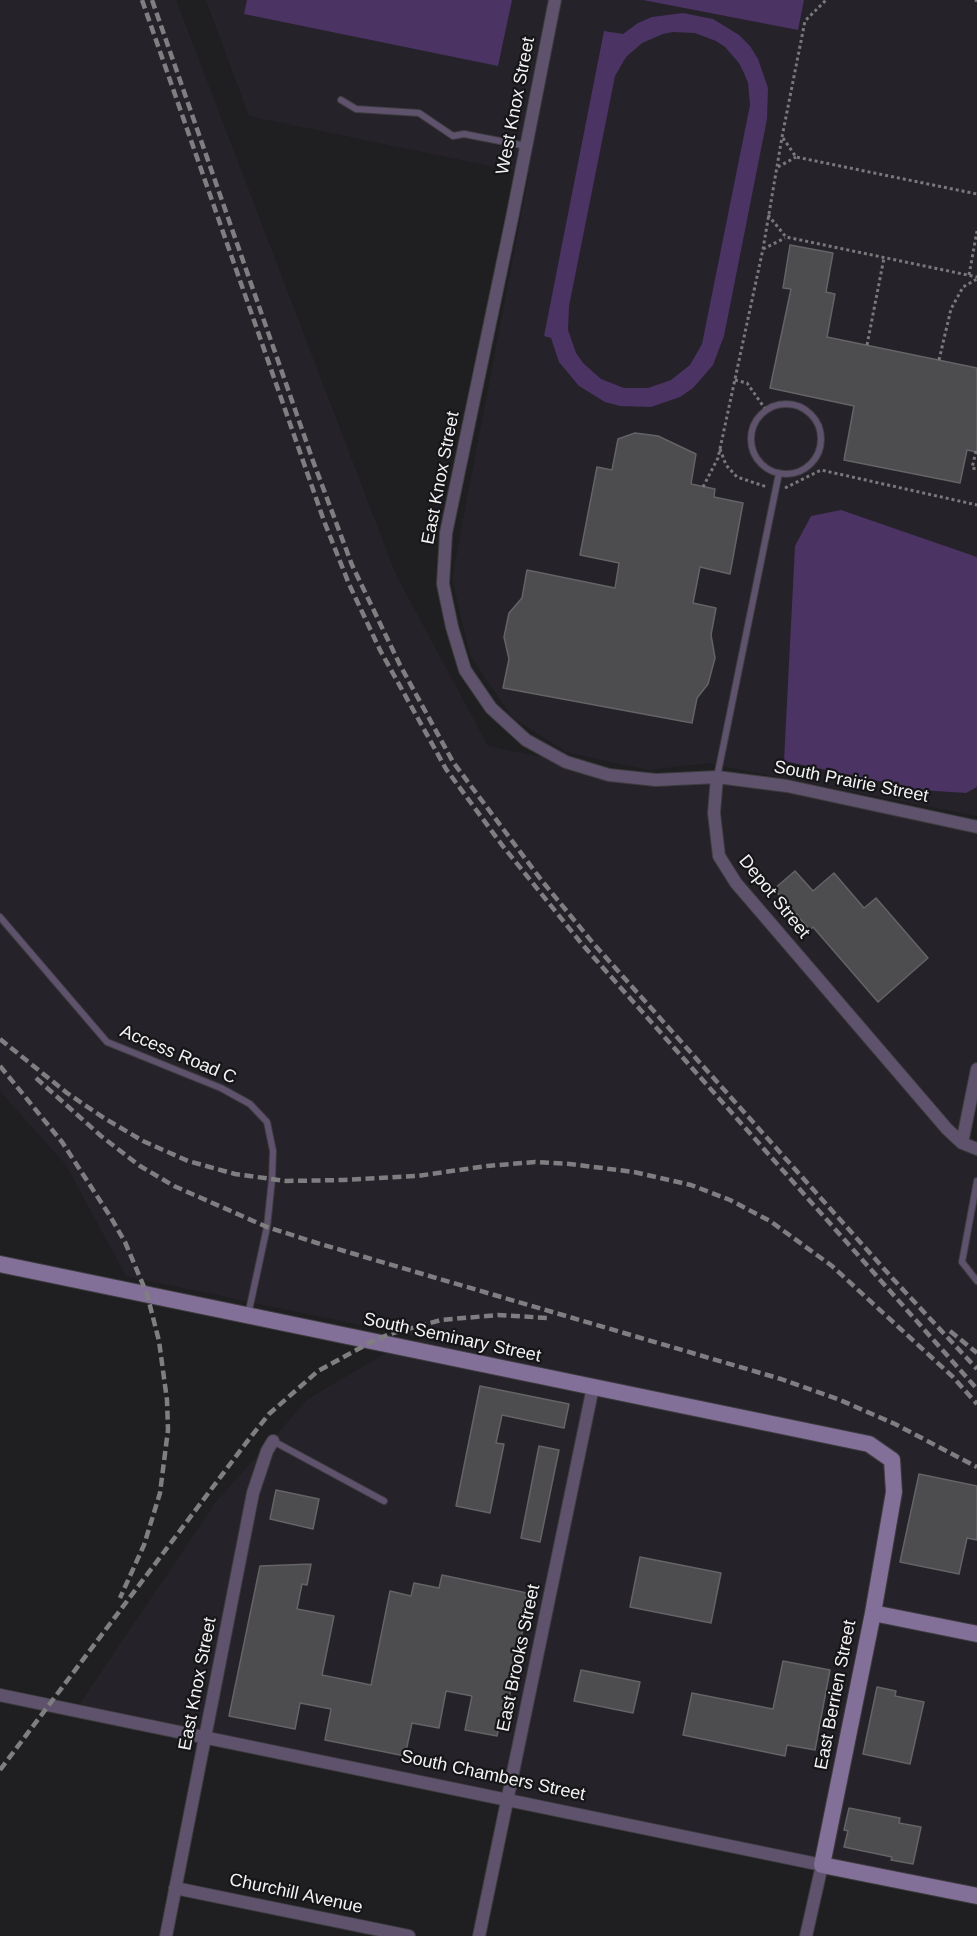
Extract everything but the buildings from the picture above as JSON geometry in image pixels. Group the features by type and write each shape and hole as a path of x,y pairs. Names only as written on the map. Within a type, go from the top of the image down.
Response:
{"street":[{"name":"West Knox Street","path":"512,218 555,0"},
{"name":"East Knox Street","path":"512,218 446,533 443,584 452,627 465,670 491,708 508,724 526,740 566,762 609,775 656,780 717,777"},
{"name":"South Prairie Street","path":"717,777 787,786 977,827"},
{"name":"Depot Street","path":"717,777 714,813 719,856 736,884 947,1130 962,1143"},
{"path":"977,1069 962,1143 977,1149"},
{"name":"South Seminary Street","path":"0,1264 868,1444 892,1460"},
{"name":"East Brooks Street","path":"479,1936 593,1387"},
{"name":"East Knox Street","path":"166,1936 254,1493 267,1451 273,1441"},
{"name":"East Berrien Street","path":"806,1936 873,1613 894,1492 892,1460"},
{"path":"873,1613 977,1634"},
{"name":"South Chambers Street","path":"0,1695 977,1896"},
{"name":"Churchill Avenue","path":"175,1888 409,1936"}],"lane":[{"path":"341,100 356,110 419,112 453,136 464,134 526,146"},
{"path":"782,403 794,404 805,409 814,417 820,428 820,446 812,462 803,470 791,474 769,470 754,454 751,432 755,422 766,410 782,403"},
{"name":"Depot Street","path":"717,777 779,473"},
{"name":"Access Road C","path":"0,917 107,1042 221,1088 250,1104 267,1122 273,1151 272,1179 267,1227 248,1316"},
{"path":"977,1181 962,1262 977,1281"},
{"path":"273,1441 384,1501"}],"path":[{"path":"703,487 718,458 763,249 782,137 806,21 826,0"},
{"path":"782,137 796,157"},
{"path":"778,166 796,157 977,194"},
{"path":"768,215 786,237 977,278"},
{"path":"969,275 977,231"},
{"path":"763,249 786,237"},
{"path":"867,345 884,258"},
{"path":"939,360 951,309 963,287 977,278"},
{"path":"735,380 747,382 766,410"},
{"path":"720,447 726,465 736,477 776,489 787,488 821,470 977,505"},
{"path":"976,451 972,468 977,469"}],"shaded area":[{"path":"0,0 176,0 396,575 488,746 566,762 609,775 717,777 977,827 977,1069 963,1143 977,1149 977,1896 75,1711 216,1502 308,1399 398,1346 423,1338 126,1276 66,1165 0,1091"},
{"path":"206,0 977,0 977,816 707,763 649,770 566,752 512,717 470,655 452,578 529,174 249,116"},
{"path":"247,0 512,0 498,66 244,14"},
{"path":"643,0 804,0 798,30"},
{"path":"683,13 713,19 739,35 758,59 768,88 767,119 724,336 713,365 693,388 680,397 651,407 620,406 605,402 579,386 559,362 551,338 544,336 604,31 623,34 638,23 652,17","holes":["673,32 695,33 725,47 739,63 748,83 750,105 702,344 690,365 671,380 648,388 624,388 601,379 583,363 576,353 568,330 569,306 615,76 626,57 642,43"]},
{"path":"841,510 977,557 977,787 966,793 920,790 784,761 795,546 811,516"}],"railway":[{"path":"142,0 324,521 349,584 380,650 446,769 502,845 581,943 977,1389"},
{"path":"152,0 313,461 352,565 400,665 453,762 542,881 593,943 894,1280 977,1369"},
{"path":"0,1039 67,1093 143,1141 188,1161 235,1174 286,1181 344,1180 417,1176 535,1162 634,1172 691,1185 730,1200 770,1221 832,1266 953,1377 977,1404"},
{"path":"0,1066 62,1142 110,1216 125,1242 147,1294 159,1341 167,1400 168,1430 160,1493 144,1545 120,1598"},
{"path":"36,1078 101,1136 140,1166 174,1186 267,1227 781,1379 840,1400 895,1424 977,1467"},
{"path":"0,1770 269,1414 318,1371 373,1341 441,1320 498,1315 548,1318"},
{"path":"950,1331 977,1353"}]}
